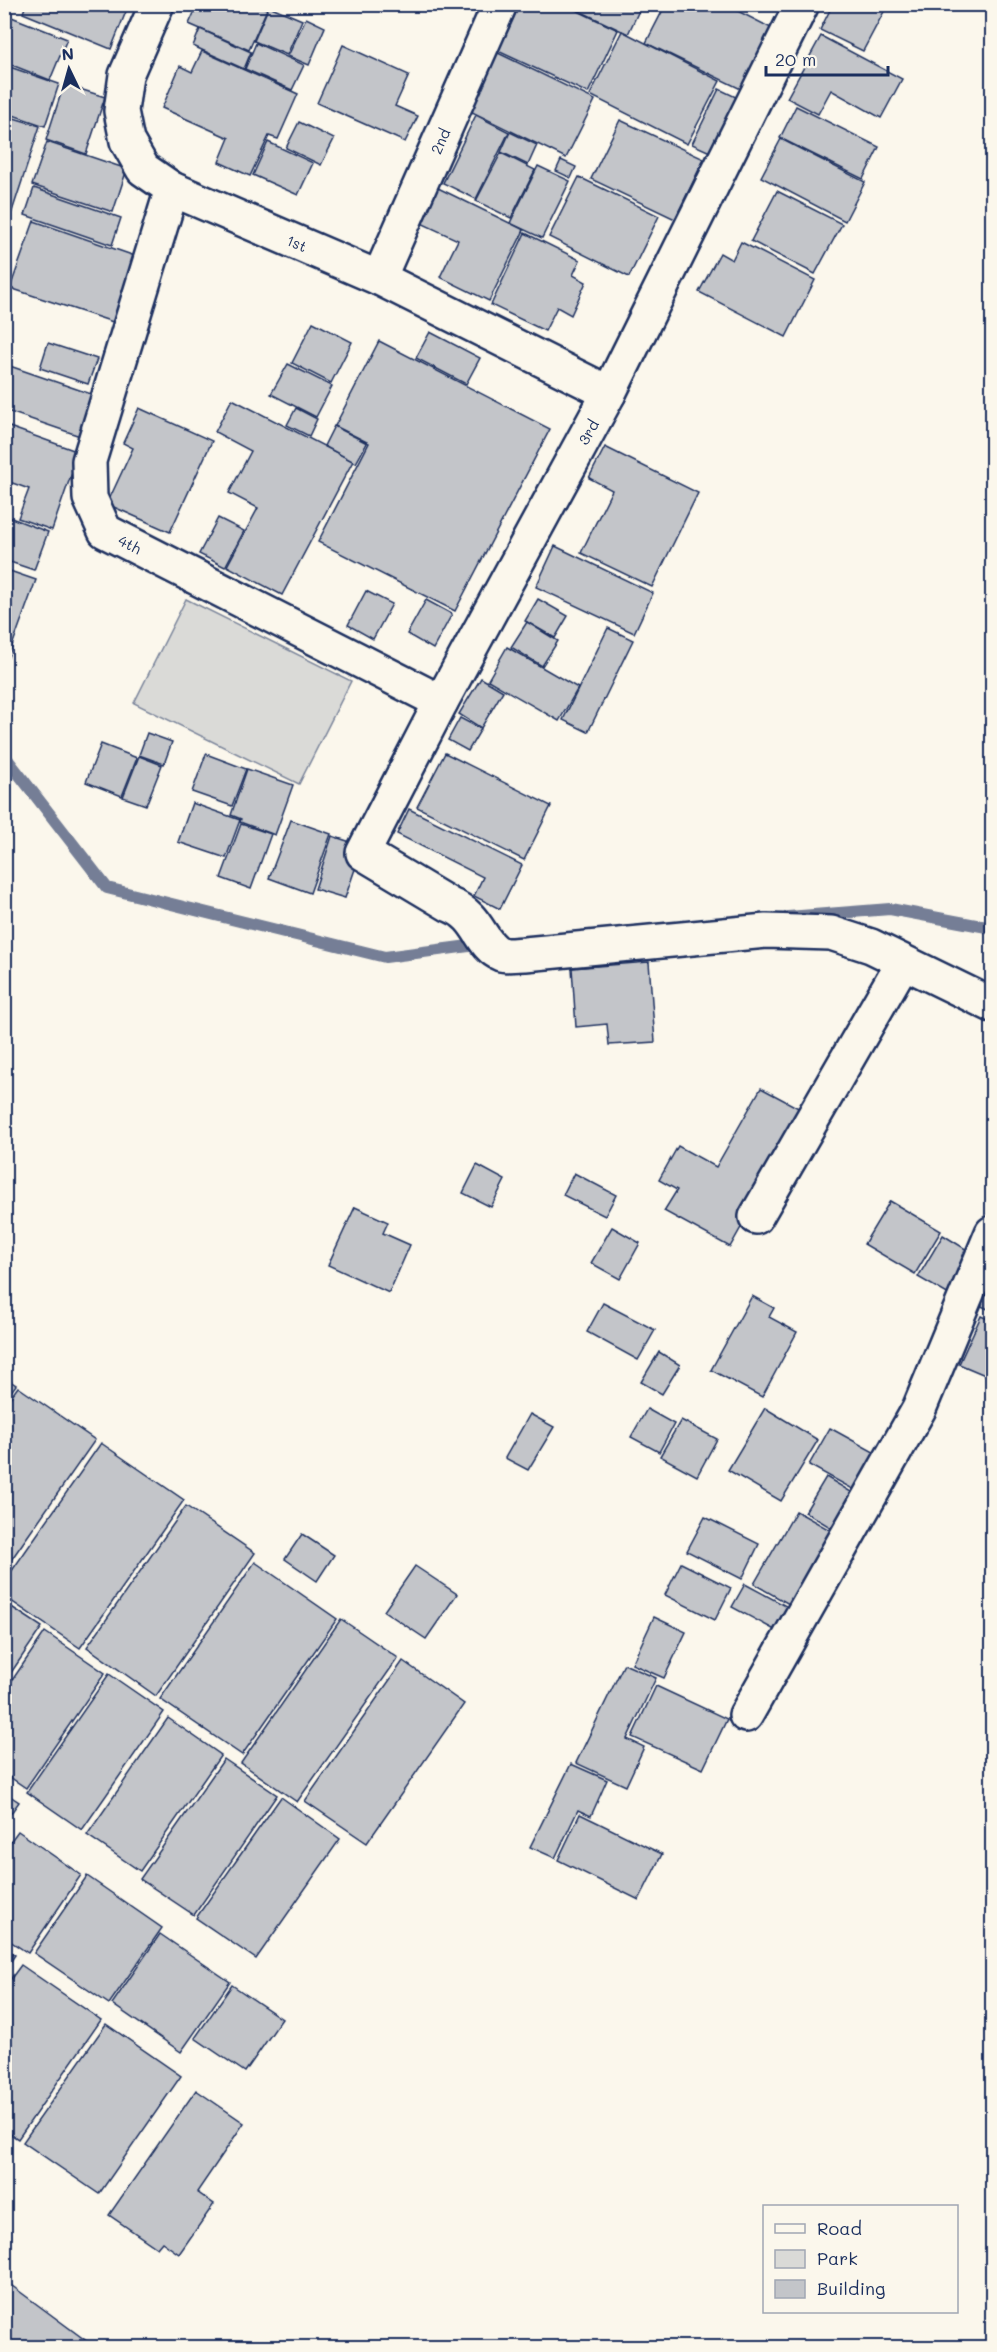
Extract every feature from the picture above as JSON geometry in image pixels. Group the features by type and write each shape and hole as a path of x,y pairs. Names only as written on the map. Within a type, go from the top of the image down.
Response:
{"street":[{"name":"1st","path":"157,4 126,75 122,111 127,141 143,169 172,189 379,278 609,393"},
{"name":"2nd","path":"379,278 500,4"},
{"name":"3rd","path":"802,4 609,393 441,702 363,853 450,905 464,910 493,947 525,954 766,931 798,930 831,933 871,946 902,964"},
{"name":"4th","path":"172,189 89,462 90,498 105,531 441,702"},
{"path":"756,1217 902,964 993,1005"},
{"path":"746,1715 919,1409 993,1233"}],"green space":[{"path":"186,599 351,681 299,784 134,703"}],"building":[{"path":"26,4 129,4 111,49 23,13"},
{"path":"198,4 256,4 267,9 249,50 189,24"},
{"path":"520,4 563,4 618,30 588,93 498,51"},
{"path":"565,4 642,4 628,34"},
{"path":"666,4 724,4 777,31 747,92 646,43"},
{"path":"833,4 888,4 863,51 820,30"},
{"path":"269,6 302,20 287,55 254,41"},
{"path":"4,14 67,39 50,80 4,62"},
{"path":"306,18 325,27 309,65 288,56"},
{"path":"200,29 251,52 244,69 193,46"},
{"path":"622,31 720,81 687,144 590,95"},
{"path":"821,36 902,79 881,118 831,90 818,114 787,98"},
{"path":"256,43 304,65 292,90 245,69"},
{"path":"343,45 409,75 395,106 418,116 405,142 317,103"},
{"path":"202,51 298,94 278,139 269,136 250,176 219,162 229,138 162,108 180,66 192,72"},
{"path":"496,52 595,100 566,158 468,110"},
{"path":"4,65 59,84 45,126 4,112"},
{"path":"64,84 105,97 86,154 46,140"},
{"path":"719,89 736,97 710,152 692,144"},
{"path":"796,106 879,147 863,179 780,138"},
{"path":"4,115 40,126 4,236"},
{"path":"476,115 509,132 476,199 443,183"},
{"path":"620,120 704,159 675,219 591,179"},
{"path":"299,122 334,139 321,165 286,148"},
{"path":"510,132 537,145 528,165 501,152"},
{"path":"781,139 865,182 845,221 761,177"},
{"path":"47,142 127,169 113,212 32,185"},
{"path":"268,142 313,163 298,195 253,175"},
{"path":"501,153 535,170 511,218 476,201"},
{"path":"561,160 576,167 571,178 556,171"},
{"path":"538,166 570,181 542,238 510,223"},
{"path":"579,177 659,216 629,277 549,237"},
{"path":"34,188 121,218 112,245 25,215"},
{"path":"438,188 524,230 489,301 440,277 458,240 421,223"},
{"path":"777,191 842,224 815,274 751,241"},
{"path":"34,221 135,256 113,322 10,288"},
{"path":"525,233 580,260 573,275 586,282 571,315 557,307 545,331 491,305"},
{"path":"741,242 815,280 786,337 699,292 720,253 732,260"},
{"path":"313,322 352,342 331,383 292,363"},
{"path":"430,332 480,358 466,384 416,358"},
{"path":"379,341 550,429 455,611 318,542 369,443 335,426"},
{"path":"48,343 97,359 88,384 40,368"},
{"path":"4,364 94,395 80,436 4,410"},
{"path":"288,364 332,386 316,417 271,394"},
{"path":"232,399 353,461 282,595 227,566 258,508 229,493 251,451 215,432"},
{"path":"139,408 212,441 170,532 107,504 133,448 123,443"},
{"path":"296,408 317,419 309,436 287,425"},
{"path":"4,425 79,452 52,530 18,518 29,489 4,480"},
{"path":"334,426 367,443 356,463 324,446"},
{"path":"605,447 698,493 652,587 581,553 612,490 589,478"},
{"path":"6,516 48,532 34,570 4,560"},
{"path":"218,518 244,531 225,567 199,554"},
{"path":"555,546 653,593 634,633 536,587"},
{"path":"4,569 36,580 4,668"},
{"path":"366,591 392,604 373,639 348,625"},
{"path":"538,599 568,616 555,638 525,621"},
{"path":"426,600 452,614 433,649 407,634"},
{"path":"527,622 558,641 542,666 511,647"},
{"path":"608,628 633,640 588,732 563,720"},
{"path":"507,647 578,688 559,721 488,680"},
{"path":"481,678 503,691 481,728 459,714"},
{"path":"460,718 481,729 468,751 448,740"},
{"path":"147,733 172,742 164,764 139,755"},
{"path":"101,744 137,758 122,796 86,782"},
{"path":"445,753 551,806 524,860 417,807"},
{"path":"206,754 246,769 232,806 192,792"},
{"path":"139,756 162,765 146,805 123,797"},
{"path":"247,769 293,785 275,835 240,822 241,819 231,815"},
{"path":"192,803 240,820 226,858 178,842"},
{"path":"409,809 522,865 500,909 474,896 483,877 397,834"},
{"path":"291,820 331,834 310,893 269,878"},
{"path":"241,824 271,834 251,889 221,878"},
{"path":"332,836 363,846 345,898 315,889"},
{"path":"649,962 655,1042 609,1045 607,1024 576,1027 572,968"},
{"path":"761,1088 806,1112 730,1247 664,1211 677,1190 659,1180 678,1146 716,1167"},
{"path":"477,1165 505,1180 491,1207 463,1193"},
{"path":"574,1173 616,1195 605,1216 563,1195"},
{"path":"890,1201 941,1231 915,1274 864,1244"},
{"path":"355,1207 388,1222 383,1233 410,1245 389,1293 328,1265"},
{"path":"612,1227 640,1243 620,1279 591,1263"},
{"path":"943,1235 980,1258 956,1299 918,1277"},
{"path":"992,1264 992,1311 973,1302"},
{"path":"752,1296 774,1308 769,1317 797,1332 762,1397 711,1370"},
{"path":"603,1303 655,1330 638,1360 587,1332"},
{"path":"981,1316 992,1321 992,1359 985,1375 959,1364"},
{"path":"659,1352 680,1365 662,1394 641,1382"},
{"path":"4,1377 16,1385 4,1401"},
{"path":"18,1387 95,1440 4,1570 4,1406"},
{"path":"765,1408 818,1440 781,1501 728,1470"},
{"path":"647,1409 674,1424 659,1452 631,1437"},
{"path":"530,1414 554,1427 528,1470 505,1458"},
{"path":"681,1420 717,1439 697,1476 660,1456"},
{"path":"830,1428 881,1456 860,1493 809,1465"},
{"path":"101,1443 184,1500 80,1648 4,1596 4,1582"},
{"path":"826,1477 856,1495 835,1530 805,1512"},
{"path":"186,1506 255,1553 156,1696 87,1647"},
{"path":"796,1511 837,1534 796,1608 754,1584"},
{"path":"705,1517 759,1544 742,1579 687,1551"},
{"path":"302,1534 334,1555 317,1581 285,1559"},
{"path":"255,1562 337,1619 242,1755 160,1699"},
{"path":"681,1563 731,1588 715,1620 665,1595"},
{"path":"415,1566 457,1594 426,1639 384,1611"},
{"path":"745,1584 797,1612 784,1635 732,1607"},
{"path":"4,1602 42,1627 4,1683"},
{"path":"654,1617 686,1632 664,1678 632,1664"},
{"path":"341,1619 398,1658 297,1802 241,1763"},
{"path":"45,1632 105,1673 26,1788 4,1773 4,1692"},
{"path":"403,1661 464,1704 367,1843 305,1801"},
{"path":"624,1664 656,1678 627,1739 644,1747 626,1786 576,1763"},
{"path":"109,1674 164,1712 82,1830 27,1792"},
{"path":"656,1686 727,1719 703,1769 632,1737"},
{"path":"168,1718 221,1755 140,1871 87,1835"},
{"path":"224,1759 277,1795 194,1915 140,1879"},
{"path":"571,1764 607,1780 591,1816 578,1810 555,1858 530,1847"},
{"path":"4,1792 19,1802 4,1823"},
{"path":"281,1797 340,1839 256,1959 196,1918"},
{"path":"580,1814 662,1854 639,1900 558,1860"},
{"path":"18,1831 81,1875 28,1953 4,1937 4,1850"},
{"path":"87,1876 162,1928 109,2004 34,1953"},
{"path":"160,1934 230,1982 181,2052 112,2004"},
{"path":"4,1948 15,1955 4,1971"},
{"path":"21,1965 101,2020 18,2139 4,2130 4,1988"},
{"path":"232,1985 282,2019 245,2072 195,2038"},
{"path":"106,2024 181,2076 99,2194 23,2142"},
{"path":"196,2090 244,2123 197,2192 214,2204 179,2254 162,2242 157,2248 109,2215"},
{"path":"4,2280 96,2348 4,2348"}],"waterway":[{"path":"4,755 107,888 385,957 484,944"},
{"path":"788,917 890,909 992,928"}]}
